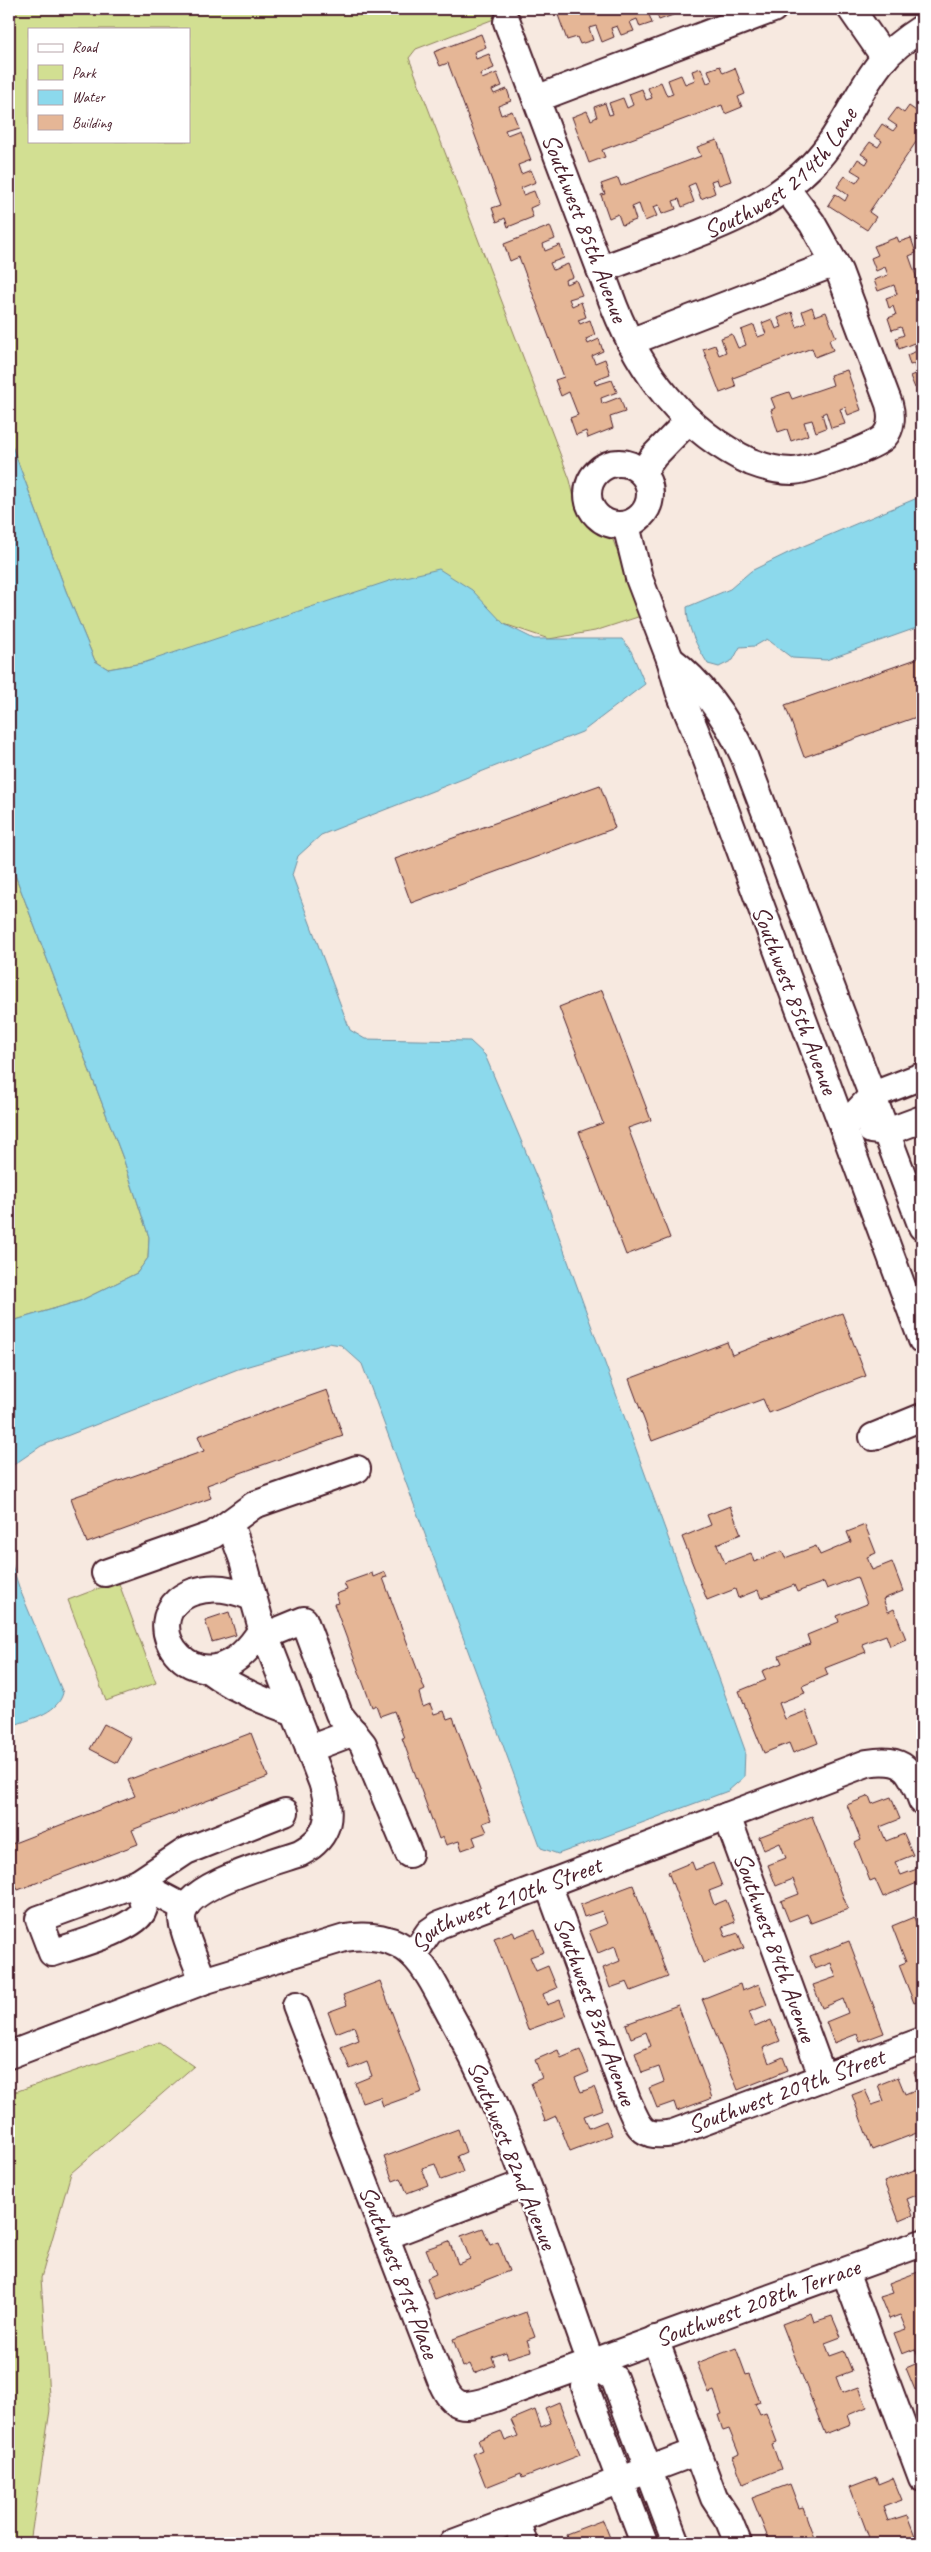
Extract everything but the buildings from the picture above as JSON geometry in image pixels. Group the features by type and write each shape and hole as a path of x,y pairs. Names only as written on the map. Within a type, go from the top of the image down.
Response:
{"street":[{"path":"536,99 773,9"},
{"path":"851,9 885,58"},
{"name":"Southwest 85th Avenue","path":"507,22 600,270 630,342 652,379 689,420 717,442 750,461 769,468 786,471 810,468 882,439 888,430 891,420 889,404 835,263"},
{"name":"Southwest 214th Lane","path":"600,270 740,216 786,188 813,165 832,141 885,58 922,28"},
{"path":"630,342 835,263 812,223 786,188"},
{"path":"642,473 654,456 689,420"},
{"path":"617,463 626,464 642,473 650,487 649,503 641,517 626,525 608,523 594,512 588,494 589,485 600,470 617,463"},
{"name":"Southwest 85th Avenue","path":"626,525 639,578 670,659 679,691 700,742 922,1340"},
{"name":"Southwest 85th Avenue","path":"670,659 691,676 705,692 727,724 744,756 922,1227"},
{"path":"843,1127 873,1095 922,1076"},
{"path":"843,1127 887,1132 922,1119"},
{"path":"872,1437 922,1417"},
{"path":"105,1572 213,1535 254,1505 357,1469"},
{"path":"203,1981 183,1924 185,1908 195,1897 214,1884 300,1853 318,1841 323,1834 329,1811 325,1791 264,1632 252,1597 243,1560 230,1524"},
{"path":"252,1597 224,1588 207,1588 188,1594 171,1609 166,1625 168,1638 174,1652 182,1660 207,1669 220,1679 276,1706 295,1712"},
{"path":"207,1669 230,1664 241,1658 264,1632 304,1620 339,1714 364,1744 409,1854"},
{"path":"309,1749 354,1732"},
{"name":"Southwest 210th Street","path":"9,2054 203,1981 353,1936 379,1937 396,1944 413,1955 435,1927 862,1764 880,1761 896,1762 911,1773 922,1801"},
{"path":"185,1908 138,1883 186,1851 286,1812"},
{"name":"Southwest 84th Avenue","path":"727,1816 823,2078"},
{"name":"Southwest 83rd Avenue","path":"548,1884 627,2100 638,2124 648,2134"},
{"name":"Southwest 82nd Avenue","path":"413,1955 442,2000 476,2060 525,2183 591,2363"},
{"name":"Southwest 81st Place","path":"296,2005 448,2396 457,2404 469,2407 591,2363"},
{"name":"Southwest 209th Street","path":"648,2134 656,2136 673,2133 922,2040"},
{"path":"386,2236 525,2183"},
{"name":"Southwest 208th Terrace","path":"591,2363 922,2243"},
{"path":"846,2272 922,2478"},
{"path":"655,2340 714,2498 729,2522 738,2543"},
{"path":"644,2543 585,2387 591,2363 614,2378 676,2543"},
{"path":"453,2543 520,2532 648,2469 696,2452"}],"green space":[{"path":"9,9 520,9 416,49 409,58 570,480 576,506 589,525 613,540 641,616 595,631 549,639 504,624 143,663 108,669 95,661 66,591 9,438"},
{"path":"9,859 124,1161 149,1237 148,1258 137,1273 80,1301 9,1322"},
{"path":"118,1581 156,1683 106,1701 68,1600"},
{"path":"159,2042 194,2066 71,2173 41,2278 50,2410 30,2543 9,2543 9,2094"}],"water":[{"path":"9,438 66,591 95,661 108,669 143,663 392,580 439,569 472,590 504,624 534,639 622,639 631,651 645,684 582,732 321,835 298,856 292,875 350,1030 365,1039 470,1041 485,1055 544,1195 745,1750 744,1777 728,1791 558,1854 541,1848 362,1364 341,1345 328,1343 238,1369 41,1446 9,1468 9,1322 80,1301 137,1273 148,1258 149,1237 124,1161 9,859"},
{"path":"922,496 922,626 826,660 792,658 767,639 755,646 740,647 733,660 719,667 708,664 691,630 687,607 730,589 751,571 794,550"},
{"path":"9,1556 20,1590 63,1693 55,1706 48,1711 33,1719 9,1727"}]}
